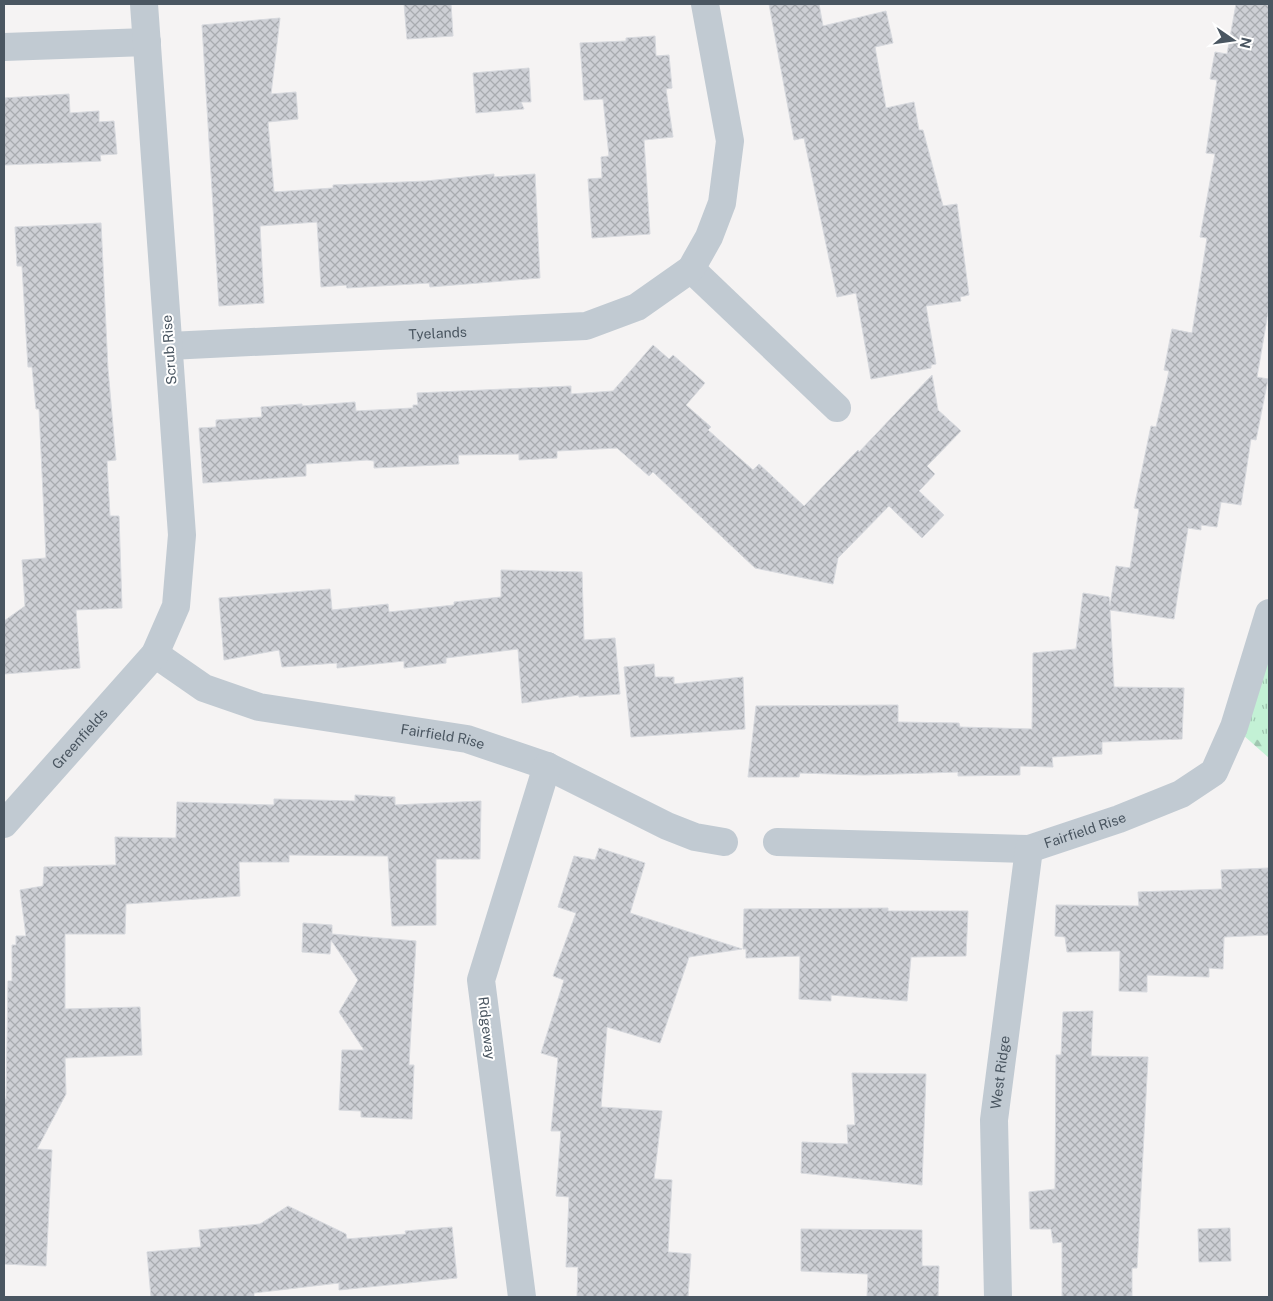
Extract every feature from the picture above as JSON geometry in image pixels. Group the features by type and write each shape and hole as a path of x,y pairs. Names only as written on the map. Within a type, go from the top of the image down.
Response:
{"street":[{"name":"Scrub Rise","path":"144,4 182,535 176,606 155,654"},
{"name":"Tyelands","path":"169,346 586,326 637,307 691,269 710,237 722,203 730,141 705,4"},
{"path":"4,47 147,42"},
{"path":"691,269 837,408"},
{"name":"Fairfield Rise","path":"777,842 1029,849 1118,819 1181,794 1214,772 1234,727 1269,613"},
{"name":"Fairfield Rise","path":"155,654 204,688 259,707 467,739 548,766 667,826 695,837 724,842"},
{"name":"Greenfields","path":"4,824 155,654"},
{"name":"Ridgeway","path":"522,1297 481,980 548,766"},
{"name":"West Ridge","path":"998,1297 994,1120 1029,849"}],"green space":[{"path":"1269,656 1269,746 1234,727"},
{"path":"1269,716 1269,758 1234,727"}],"building":[{"path":"404,4 451,4 453,36 407,39"},
{"path":"769,4 819,4 823,26 886,11 893,43 875,47 886,108 914,102 919,130 923,130 943,206 957,204 969,295 960,297 961,301 926,306 936,364 931,365 931,368 871,379 856,293 837,297 804,138 794,140"},
{"path":"1236,4 1269,4 1269,307 1257,377 1268,379 1256,440 1251,439 1241,505 1221,502 1217,527 1201,525 1201,530 1188,528 1174,619 1110,610 1114,687 1184,688 1182,739 1102,742 1102,754 1052,757 1053,767 1020,766 1020,775 958,776 958,772 864,775 800,773 799,777 748,777 756,706 898,705 898,722 959,723 960,727 1032,729 1033,653 1076,649 1083,593 1109,597 1110,606 1116,566 1130,568 1139,509 1134,508 1151,426 1156,427 1169,371 1164,370 1172,329 1192,333 1207,238 1200,237 1215,154 1206,153 1217,80 1210,79 1215,52 1227,54"},
{"path":"280,18 271,94 296,92 298,119 268,122 274,192 333,188 333,185 426,181 494,174 494,177 535,174 540,278 430,287 429,283 347,288 346,285 321,287 317,222 260,226 264,303 219,306 202,25"},
{"path":"655,36 656,56 669,55 672,88 666,89 673,137 644,140 650,234 592,238 588,179 602,178 601,157 609,156 603,99 584,100 580,43 626,41 626,38"},
{"path":"529,68 531,102 521,102 524,109 476,113 473,73"},
{"path":"69,94 70,113 99,111 99,122 114,121 117,154 100,155 101,161 4,165 4,98"},
{"path":"101,223 108,369 116,460 107,461 110,516 119,516 122,608 76,610 80,668 4,674 4,621 25,606 22,560 46,558 39,409 36,409 32,367 28,367 22,266 17,266 15,227"},
{"path":"653,345 669,359 673,355 705,383 686,405 711,427 708,430 753,470 759,464 804,506 858,450 859,452 932,375 938,410 961,431 927,466 935,474 919,491 944,515 922,538 889,506 838,558 833,584 755,568 653,472 649,476 617,448 557,451 557,458 519,460 519,454 458,455 459,464 374,468 374,461 367,460 306,464 306,476 203,483 199,428 216,427 216,420 262,417 261,407 302,404 302,406 355,402 356,411 413,408 413,405 418,405 417,393 571,386 571,394 613,391"},
{"path":"501,570 582,572 584,640 615,638 620,694 579,697 579,695 522,703 518,649 446,658 446,663 404,668 404,661 337,668 337,663 282,667 279,650 224,660 219,598 330,589 332,610 388,604 389,612 454,605 454,602 501,597"},
{"path":"654,664 655,677 674,677 674,684 743,677 745,729 631,737 624,667"},
{"path":"355,795 395,797 395,805 481,801 480,859 436,859 436,925 392,926 388,856 289,855 289,862 239,862 240,896 126,904 125,934 65,934 65,1009 140,1007 142,1055 65,1058 66,1094 37,1149 52,1150 46,1266 4,1264 4,1099 6,1099 8,981 12,981 12,945 16,945 16,936 26,936 20,890 43,886 44,867 116,865 115,837 176,838 177,802 274,805 274,799 355,801"},
{"path":"599,848 645,863 630,913 742,949 689,957 660,1043 607,1027 601,1107 662,1111 654,1179 672,1180 668,1252 691,1254 688,1297 577,1297 578,1267 566,1267 569,1197 556,1196 561,1131 551,1131 558,1058 541,1053 564,980 553,976 576,913 558,907 574,856 595,860"},
{"path":"1269,868 1269,935 1224,937 1223,969 1209,968 1209,977 1147,975 1147,992 1119,991 1120,951 1067,952 1065,937 1055,936 1056,905 1139,906 1138,892 1222,889 1221,870"},
{"path":"888,908 888,911 968,911 966,956 911,957 907,1001 831,995 831,1001 799,999 800,956 746,958 746,949 743,949 744,909"},
{"path":"303,923 332,925 332,934 416,941 409,1065 414,1065 412,1119 361,1117 361,1111 339,1110 342,1050 364,1050 339,1012 358,980 331,940 330,954 302,952"},
{"path":"1093,1011 1091,1056 1148,1057 1137,1268 1132,1268 1132,1297 1062,1297 1062,1242 1053,1243 1051,1229 1030,1229 1029,1192 1055,1189 1056,1055 1061,1055 1063,1012"},
{"path":"852,1073 926,1074 922,1185 801,1173 802,1142 848,1144 847,1125 855,1125"},
{"path":"288,1206 346,1234 347,1239 406,1234 405,1231 452,1227 457,1278 339,1290 339,1283 254,1293 254,1297 151,1297 147,1252 201,1247 199,1230 260,1224"},
{"path":"1230,1228 1231,1261 1199,1262 1198,1229"},
{"path":"801,1229 922,1230 922,1266 939,1266 938,1297 867,1297 868,1274 801,1271"}]}
